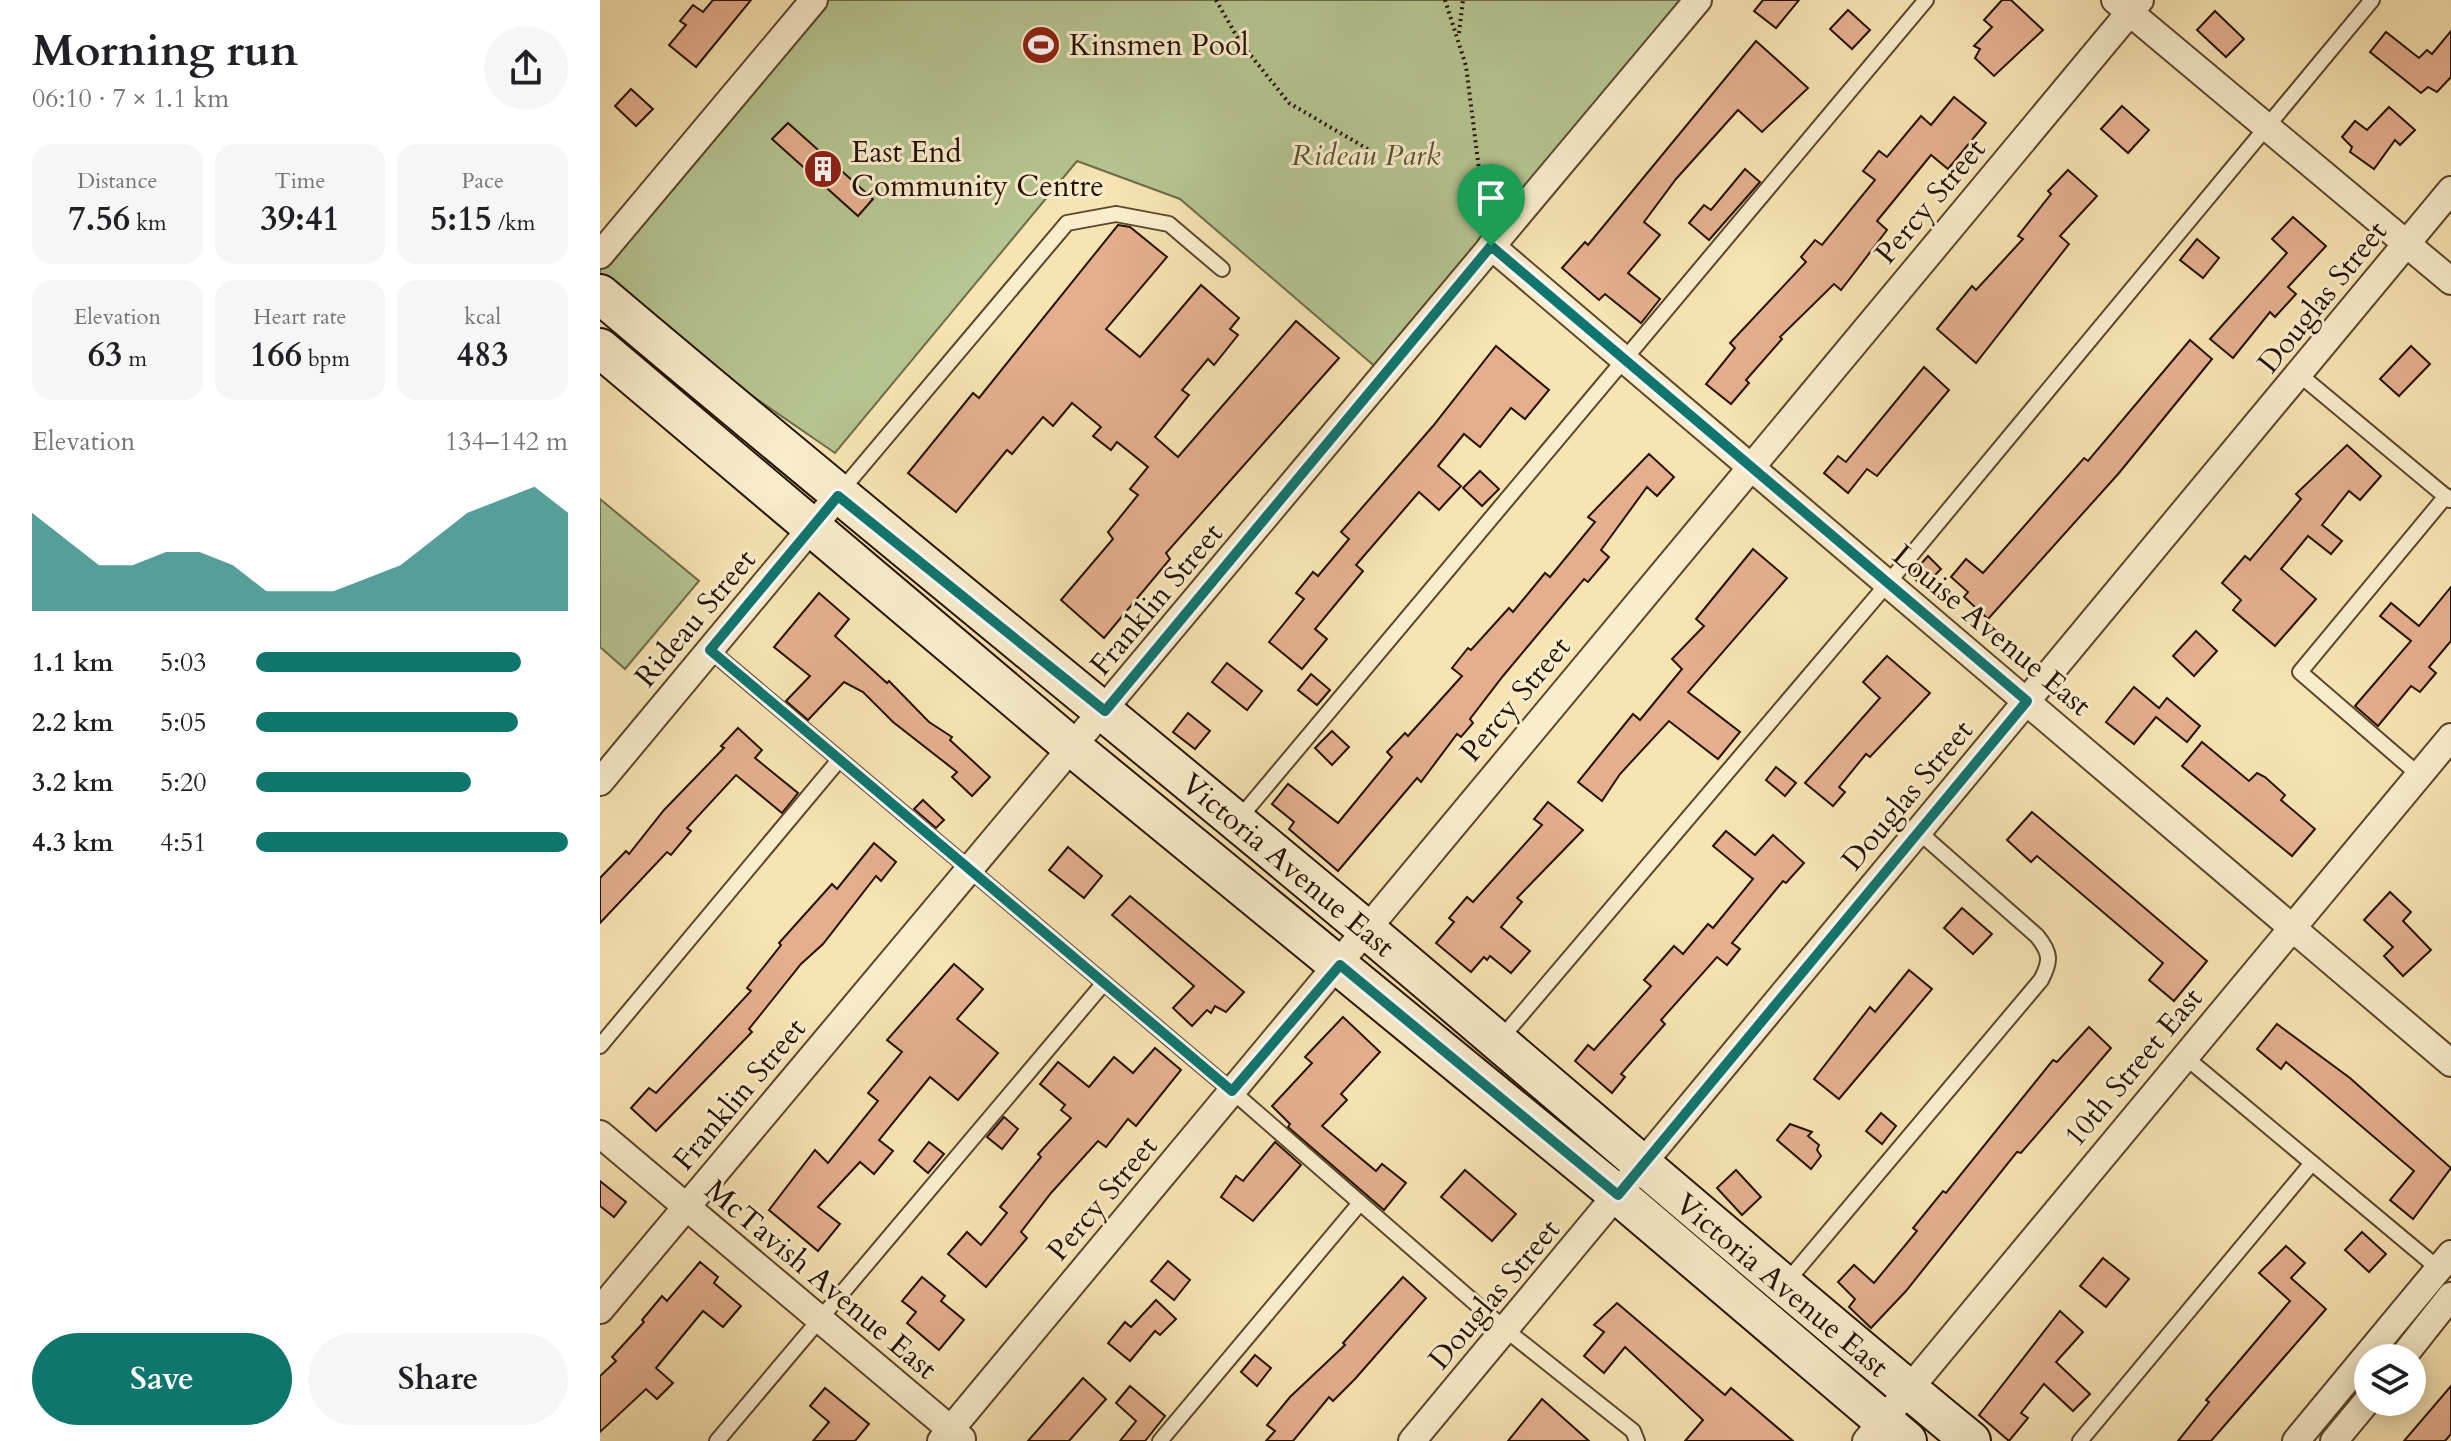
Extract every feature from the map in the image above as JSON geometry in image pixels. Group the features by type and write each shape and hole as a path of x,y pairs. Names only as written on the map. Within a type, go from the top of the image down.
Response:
{"main road":[{"name":"Victoria Avenue East","path":"600,294 838,496 1105,711 1497,1043 1629,1181 1885,1435"},
{"name":"Victoria Avenue East","path":"600,348 1072,747 1340,965 1629,1181 1782,1287 1971,1441"}],"street":[{"path":"600,255 814,0"},
{"name":"Franklin Street","path":"600,1310 1698,0"},
{"path":"2128,4 2266,126 2451,281"},
{"name":"Percy Street","path":"952,1437 1232,1091 1340,965 1365,929 2128,4"},
{"name":"Douglas Street","path":"1412,1441 2451,190"},
{"name":"Louise Avenue East","path":"1491,246 2451,1063"},
{"name":"Rideau Street","path":"600,782 838,496"},
{"name":"10th Street East","path":"1885,1435 1908,1389 2451,737"},
{"name":"McTavish Avenue East","path":"600,1134 819,1319 952,1437"},
{"path":"2296,1441 2445,1262"},
{"path":"2413,1344 2451,1296"},
{"path":"2334,1441 2355,1416"}],"lane":[{"path":"1236,821 1926,0"},
{"path":"1497,1043 1888,583 2372,0"},
{"path":"838,496 1067,223 1116,214 1169,224 1222,269"},
{"path":"2300,375 2448,498 2300,672 2419,775"},
{"path":"710,650 1232,1091 1506,1330 1633,1431 1637,1441"},
{"path":"600,1046 839,760"},
{"path":"1782,1287 2041,980 2050,962 2048,949 2037,936 1919,832"},
{"path":"717,1441 1103,984"},
{"path":"2184,1056 2312,1163 2445,1262"},
{"path":"2080,1441 2312,1163"},
{"path":"1160,1441 1360,1203"}],"path":[{"path":"1216,0 1240,42 1289,103 1371,151"},
{"path":"1445,0 1459,36 1491,246"},
{"path":"1459,36 1463,0"}],"green space":[{"name":"Rideau Park","path":"814,0 1698,0 1385,375 1180,199 1077,161 835,453 600,291 600,255"},
{"path":"600,499 699,581 625,669 600,647"}],"building":[{"path":"713,0 751,0 696,67 669,45 686,25 680,21 693,5 703,12"},
{"path":"1763,0 1799,0 1776,28 1754,11"},
{"path":"2002,0 2011,0 2043,30 1994,76 1975,58 1980,49 1974,46 1992,27 1984,20"},
{"path":"1848,10 1870,30 1852,49 1830,29"},
{"path":"2215,11 2244,39 2226,57 2197,30"},
{"path":"2451,31 2451,77 2437,92 2428,87 2421,93 2370,52 2386,32 2419,58 2427,50 2432,54"},
{"path":"1756,41 1808,88 1762,132 1738,110 1676,179 1644,222 1660,235 1628,273 1660,299 1641,323 1605,294 1599,300 1562,268 1585,242 1588,245"},
{"path":"631,89 653,109 636,126 615,106"},
{"path":"1954,97 1986,123 1948,169 1931,155 1877,221 1887,230 1841,290 1834,284 1780,337 1782,339 1746,380 1749,383 1731,404 1706,384 1735,348 1730,343 1806,262 1801,257 1815,240 1822,245 1875,180 1863,171 1879,151 1887,157 1921,116 1931,125"},
{"path":"2122,106 2149,130 2128,153 2101,129"},
{"path":"2389,107 2415,130 2400,145 2395,140 2374,169 2350,152 2352,147 2342,137 2355,121 2367,130"},
{"name":"East End Community Centre","path":"788,123 873,199 858,216 772,139"},
{"path":"1745,169 1760,182 1709,240 1689,223 1704,205 1711,210"},
{"path":"2068,170 2097,196 2060,236 2069,244 1976,363 1937,329 1972,286 1976,290 2023,239 2018,236 2051,194 2048,191"},
{"path":"2293,217 2326,246 2288,287 2296,294 2275,317 2270,312 2233,358 2210,339 2287,253 2272,239"},
{"path":"1118,225 1130,227 1167,257 1106,329 1140,357 1201,285 1239,318 1230,329 1238,335 1214,365 1208,359 1182,390 1189,395 1155,437 1178,457 1296,321 1339,358 1166,553 1170,559 1104,638 1061,600 1113,539 1108,532 1138,495 1130,489 1148,467 1117,442 1111,450 1093,436 1101,427 1072,403 1053,426 1043,417 1012,454 1007,450 956,512 908,473 973,393 979,398"},
{"path":"2197,239 2219,258 2203,278 2180,260"},
{"path":"2190,340 2212,359 2119,473 1988,619 1964,597 1968,592 1951,577 1966,559 1983,573 2084,458 2088,461"},
{"path":"1496,346 1549,390 1525,419 1511,408 1480,447 1464,434 1438,466 1461,486 1439,510 1419,492 1356,565 1363,571 1315,629 1327,639 1302,669 1269,642 1304,599 1296,593 1313,572 1318,576 1349,539 1341,532 1433,426"},
{"path":"2411,346 2430,364 2399,396 2380,379"},
{"path":"1924,367 1949,390 1877,476 1867,469 1848,493 1824,473 1838,456 1846,462"},
{"path":"2347,445 2381,476 2360,500 2349,491 2322,525 2342,541 2331,554 2308,536 2281,569 2316,599 2275,646 2233,610 2241,600 2222,583 2245,556 2250,560 2301,499 2296,494"},
{"path":"1649,454 1674,477 1657,496 1647,487 1601,550 1609,557 1588,582 1584,579 1503,676 1470,719 1473,723 1461,737 1457,734 1421,782 1417,778 1338,871 1289,829 1294,822 1272,804 1288,784 1338,823 1392,757 1387,752 1405,733 1408,736 1462,676 1452,668 1468,648 1471,650 1509,608 1513,612 1545,573 1550,577 1595,522 1588,517"},
{"path":"1480,471 1499,489 1482,506 1463,488"},
{"path":"1753,549 1787,578 1688,692 1740,732 1718,759 1669,721 1620,774 1602,801 1578,782 1633,714 1640,720 1682,669 1672,659 1704,626 1696,619"},
{"path":"1928,556 1941,569 1923,587 1911,575"},
{"path":"2451,587 2451,641 2429,667 2436,673 2420,692 2411,686 2378,726 2355,706 2411,641 2380,616 2391,603 2419,626"},
{"path":"819,593 849,619 835,636 887,683 889,681 929,722 952,737 950,740 990,777 972,796 952,777 957,772 893,722 863,692 844,682 808,720 786,701 810,676 774,647"},
{"path":"2196,631 2217,651 2194,676 2173,656"},
{"path":"1887,656 1930,693 1870,757 1866,754 1839,787 1845,792 1833,806 1805,783 1880,698 1863,682"},
{"path":"1227,663 1262,691 1247,710 1212,682"},
{"path":"1311,674 1330,690 1317,705 1298,690"},
{"path":"2134,687 2159,708 2167,698 2200,726 2187,742 2156,717 2134,744 2106,722"},
{"path":"1188,713 1210,731 1195,749 1173,732"},
{"path":"738,728 762,750 755,758 798,793 782,813 736,775 687,828 691,831 671,855 667,852 600,923 600,878 626,851 629,854 664,810 724,748 721,746"},
{"path":"1332,731 1349,747 1332,765 1315,748"},
{"path":"2202,742 2249,781 2257,773 2265,777 2285,795 2281,800 2315,829 2292,856 2182,766"},
{"path":"1776,767 1796,783 1785,796 1766,780"},
{"path":"923,800 944,820 936,828 914,809"},
{"path":"1548,802 1583,830 1517,898 1522,902 1501,927 1530,951 1511,973 1490,956 1487,960 1484,957 1471,972 1436,943 1454,922 1449,918 1467,897 1473,902 1542,825 1534,819"},
{"path":"2032,812 2207,961 2174,1001 2149,980 2163,963 2037,856 2031,862 2007,840"},
{"path":"1726,831 1755,855 1773,835 1804,863 1786,883 1783,881 1732,943 1740,949 1727,965 1717,957 1661,1020 1665,1024 1621,1074 1625,1077 1612,1093 1575,1061 1588,1045 1594,1050 1651,986 1644,980 1674,946 1683,954 1708,924 1713,928 1753,879 1713,846"},
{"path":"874,843 896,862 881,881 876,876 823,944 801,964 749,1029 752,1032 656,1131 631,1108 649,1088 656,1093 751,991 747,988 781,945 779,943 832,884 837,889"},
{"path":"1068,847 1102,876 1084,898 1049,870"},
{"path":"2390,892 2411,912 2403,921 2431,950 2403,976 2384,956 2393,947 2364,920"},
{"path":"1130,896 1244,992 1226,1012 1215,1006 1211,1013 1207,1010 1192,1026 1173,1008 1194,986 1112,915"},
{"path":"1962,908 1992,934 1973,954 1944,928"},
{"path":"954,964 983,989 957,1019 998,1053 958,1100 930,1077 879,1140 893,1151 874,1174 860,1162 818,1207 840,1224 818,1251 769,1210 815,1150 828,1163 878,1101 868,1093 902,1052 887,1040"},
{"path":"1909,970 1932,989 1839,1099 1814,1079 1870,1007 1875,1012"},
{"path":"1343,1017 1380,1052 1341,1094 1347,1100 1322,1126 1376,1171 1382,1164 1406,1183 1384,1210 1288,1127 1290,1124 1272,1106 1312,1063 1305,1057"},
{"path":"2277,1024 2350,1078 2451,1168 2413,1219 2390,1200 2414,1171 2286,1062 2281,1069 2257,1049"},
{"path":"2089,1027 2111,1048 2021,1153 2017,1152 1906,1291 1871,1328 1849,1307 1855,1299 1838,1282 1854,1265 1874,1283 1917,1231 1913,1228 1943,1191 1946,1193 2053,1060 2057,1062"},
{"path":"1155,1048 1181,1070 1136,1126 1128,1119 1106,1147 1098,1141 1051,1193 1021,1232 1027,1238 986,1287 948,1254 967,1232 981,1245 1007,1213 1000,1207 1041,1157 1038,1154 1071,1118 1061,1110 1065,1105 1040,1084 1058,1062 1089,1087 1114,1057 1133,1073"},
{"path":"1881,1113 1896,1126 1882,1144 1866,1131"},
{"path":"1004,1117 1018,1129 1002,1149 987,1137"},
{"path":"1790,1124 1812,1132 1808,1136 1819,1145 1817,1150 1821,1156 1811,1169 1777,1140"},
{"path":"929,1142 944,1154 928,1173 914,1161"},
{"path":"1275,1142 1301,1165 1253,1221 1221,1197 1236,1176 1243,1181"},
{"path":"1465,1170 1516,1214 1492,1241 1441,1197"},
{"path":"1736,1170 1761,1197 1742,1215 1717,1188"},
{"path":"600,1181 626,1202 614,1217 600,1206"},
{"path":"2362,1232 2386,1254 2369,1272 2345,1250"},
{"path":"2286,1246 2305,1263 2291,1278 2326,1309 2211,1441 2178,1441 2209,1402 2206,1400 2290,1301 2259,1273"},
{"path":"2103,1258 2129,1279 2106,1307 2080,1286"},
{"path":"1168,1261 1190,1280 1174,1300 1151,1281"},
{"path":"700,1262 718,1277 714,1283 741,1306 723,1327 703,1311 656,1368 673,1383 657,1399 646,1389 600,1432 600,1376 616,1361 612,1357 644,1322 642,1320 662,1296 667,1301"},
{"path":"922,1277 945,1296 941,1301 964,1320 939,1350 907,1323 916,1312 902,1301"},
{"path":"1403,1277 1426,1298 1355,1379 1333,1401 1329,1397 1293,1441 1266,1441 1275,1431 1267,1425 1290,1397 1345,1345 1343,1343"},
{"path":"1156,1300 1176,1319 1160,1335 1155,1331 1130,1361 1108,1343 1125,1322 1131,1327"},
{"path":"1617,1303 1725,1395 1731,1388 1793,1441 1685,1441 1703,1420 1625,1347 1604,1373 1584,1356 1604,1332 1594,1325"},
{"path":"2060,1311 2083,1332 2056,1362 2090,1394 2073,1411 2044,1384 2021,1413 2028,1418 2009,1441 1979,1415"},
{"path":"1255,1355 1271,1368 1257,1386 1241,1372"},
{"path":"1083,1378 1106,1399 1069,1441 1028,1441"},
{"path":"1130,1386 1165,1416 1145,1441 1120,1441 1136,1421 1116,1403"},
{"path":"2451,1386 2451,1434 2445,1441 2404,1441"},
{"path":"825,1388 869,1424 855,1441 813,1441 829,1422 810,1406"},
{"path":"1542,1399 1589,1441 1508,1441"}],"place":[{"name":"Kinsmen Pool","path":"1041,45"},
{"name":"East End Community Centre","path":"823,169"}],"route":[{"path":"1491,246 2027,701 1618,1195 1340,965 1232,1091 710,650 838,496 1105,711 1491,246"}]}
